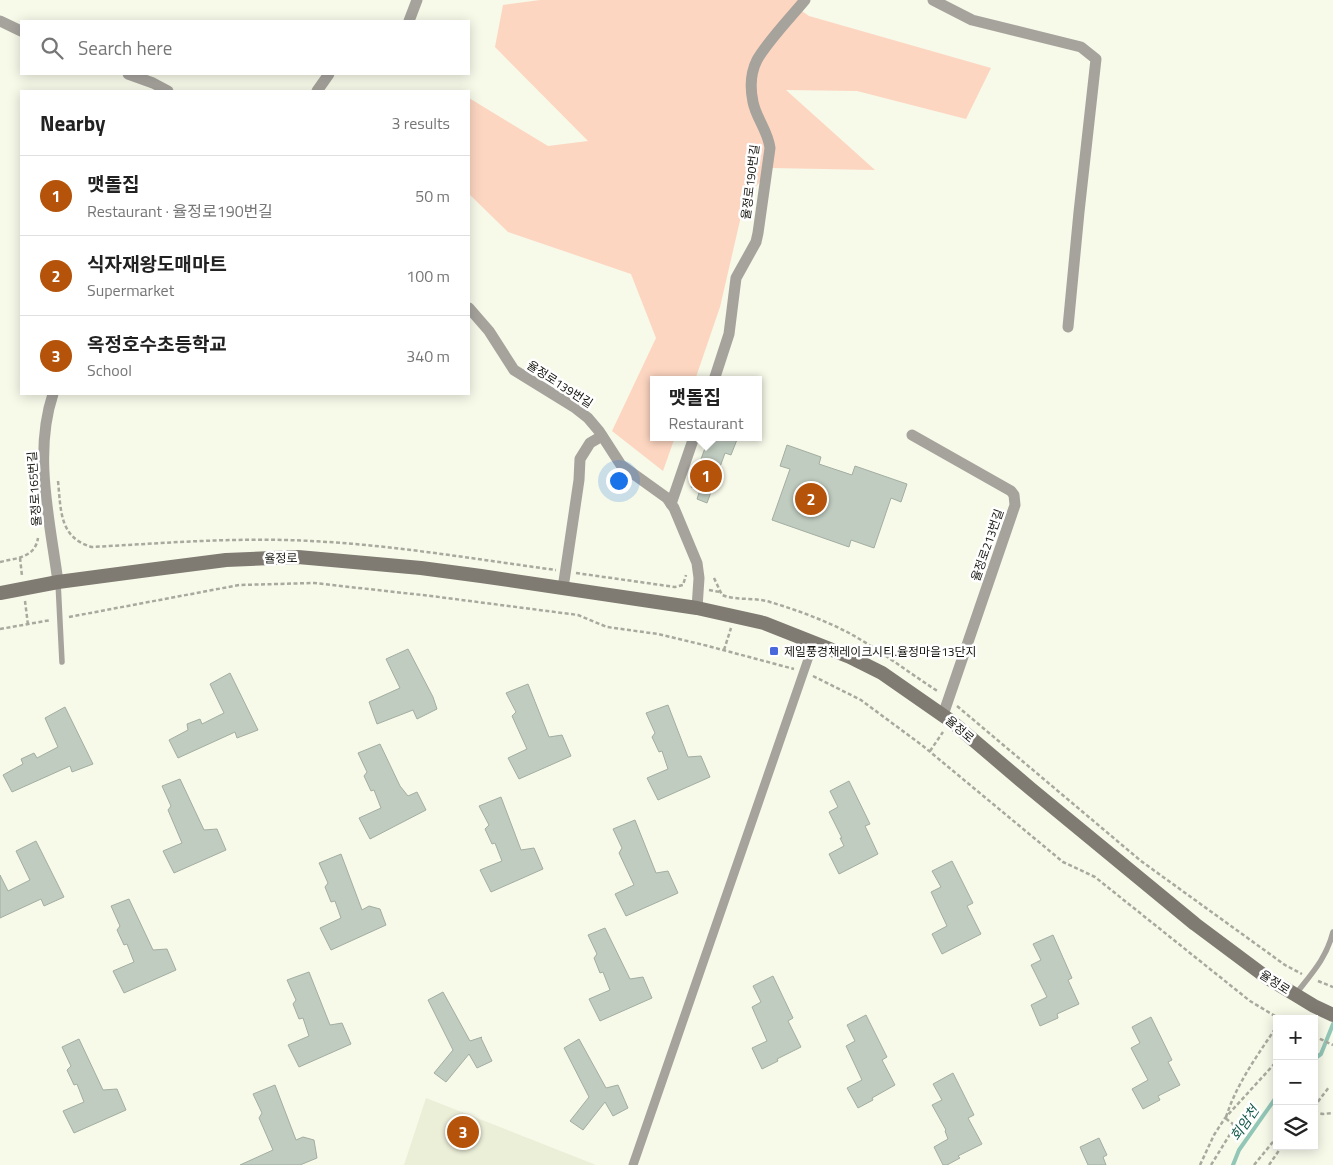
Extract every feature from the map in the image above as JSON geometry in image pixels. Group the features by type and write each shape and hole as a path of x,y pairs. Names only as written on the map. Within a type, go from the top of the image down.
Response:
{"main road":[{"name":"율정로","path":"0,594 58,582 226,560 298,557 421,568 563,588 697,608 764,623 854,658 882,673 943,715 1195,924 1266,977 1314,1006 1333,1015"}],"street":[{"path":"409,20 417,0"},
{"name":"율정로190번길","path":"715,376 730,334 736,278 756,242 770,148 769,140 755,112 752,101 753,73 757,60 764,50 805,0"},
{"path":"933,0 972,20 1081,47 1096,59 1068,328"},
{"path":"0,21 20,31"},
{"path":"131,75 166,90"},
{"path":"318,90 328,75"},
{"name":"율정로139번길","path":"470,309 489,331 514,370 574,407 588,418 621,465 659,492 671,504 697,562 699,578 697,608"},
{"name":"율정로165번길","path":"53,395 46,414 43,462 58,582"},
{"name":"율정로213번길","path":"912,435 1011,491 1016,500 943,715"},
{"path":"563,588 579,480 580,459 590,443 602,436"},
{"path":"671,504 693,441"},
{"path":"632,1165 814,642"}],"lane":[{"path":"58,582 62,662"},
{"name":"율정로","path":"1295,995 1326,954 1333,932"}],"path":[{"path":"30,467 32,486"},
{"path":"58,477 64,524 70,535 80,544"},
{"path":"0,562 20,558 30,553 36,545 38,534"},
{"path":"714,578 722,595 738,600 749,598 769,602 848,632 942,694"},
{"path":"0,629 239,585 314,584 431,596 578,615 607,627 658,634 804,672 860,700 923,746 1063,862 1095,877 1250,1001 1273,1015"},
{"path":"959,708 1141,861 1285,965 1333,987"},
{"path":"1225,1118 1233,1095 1273,1032"},
{"path":"1318,1038 1333,1045"},
{"path":"1200,1165 1210,1142 1225,1118 1273,1065"},
{"path":"1316,1105 1329,1087"},
{"path":"1318,1113 1333,1113"},
{"path":"1211,1165 1232,1131 1233,1124 1225,1118"},
{"path":"1254,1165 1273,1141"},
{"path":"1269,1165 1279,1150"}],"shaded area":[{"path":"540,0 809,0 799,9 809,16 991,68 966,119 857,91 786,90 875,170 772,168 745,199 720,307 696,376 650,376 650,441 674,441 663,471 612,431 656,338 631,274 508,232 470,195 470,99 548,146 588,141 495,47 503,5"},
{"path":"426,1098 596,1165 404,1165"}],"building":[{"path":"708,441 736,441 731,455 725,453 707,503 697,499 700,490 691,487"},
{"path":"787,445 821,457 819,464 852,475 855,466 907,484 901,502 891,498 874,548 851,540 849,547 772,520 790,469 780,466"},
{"path":"408,649 433,697 437,709 417,719 413,710 377,724 369,702 400,688 386,659"},
{"path":"230,673 258,730 237,738 235,732 178,758 169,740 188,730 187,724 200,719 202,724 224,713 210,684"},
{"path":"528,684 549,737 562,735 571,756 519,779 508,758 527,749 512,716 516,712 506,693"},
{"path":"668,705 688,757 701,756 710,777 658,800 647,778 668,769 662,751 659,752 652,737 655,733 646,713"},
{"path":"65,707 93,764 72,772 70,766 12,792 3,775 23,764 21,759 34,753 37,758 58,747 45,718"},
{"path":"380,744 400,786 408,796 417,792 426,810 370,839 359,818 381,808 374,790 371,791 364,776 367,772 358,753"},
{"path":"180,779 204,830 217,829 226,850 174,873 163,851 182,843 168,810 171,806 162,786"},
{"path":"849,781 870,824 865,826 878,854 839,874 829,854 844,846 829,812 838,807 830,791"},
{"path":"501,797 521,850 534,848 543,869 491,892 480,870 502,861 495,843 492,844 485,829 489,825 479,806"},
{"path":"635,820 656,873 668,871 678,893 626,916 615,894 634,885 619,853 622,848 613,829"},
{"path":"36,841 64,897 44,906 41,899 0,918 0,875 8,891 30,880 16,851"},
{"path":"341,854 362,910 369,906 380,909 386,925 331,950 320,928 341,918 335,901 331,902 325,887 328,883 319,863"},
{"path":"952,861 973,903 967,906 981,934 942,954 932,934 947,926 931,892 941,887 932,871"},
{"path":"129,899 153,950 167,949 176,970 124,993 113,971 134,962 127,944 124,945 117,930 120,926 111,906"},
{"path":"605,928 630,979 643,977 652,998 600,1021 589,999 610,990 603,972 600,973 594,958 597,954 588,935"},
{"path":"1053,935 1072,978 1068,980 1079,1004 1057,1014 1058,1018 1040,1026 1031,1005 1047,997 1031,965 1041,960 1033,944"},
{"path":"309,972 330,1025 342,1023 351,1044 299,1067 288,1045 309,1036 303,1018 299,1019 293,1004 296,1000 287,980"},
{"path":"773,976 793,1018 788,1021 801,1047 762,1069 752,1048 767,1041 752,1007 761,1002 753,986"},
{"path":"443,992 470,1041 482,1037 492,1061 477,1068 469,1054 446,1082 434,1073 453,1050 428,1000"},
{"path":"866,1015 887,1057 882,1060 895,1085 858,1108 847,1088 862,1080 846,1046 855,1041 847,1025"},
{"path":"1151,1017 1172,1060 1168,1062 1180,1085 1158,1096 1160,1100 1143,1109 1132,1089 1148,1080 1131,1048 1140,1043 1132,1027"},
{"path":"79,1039 103,1090 117,1089 126,1110 74,1133 63,1111 84,1102 77,1084 74,1085 67,1070 71,1066 62,1047"},
{"path":"579,1039 606,1088 618,1085 628,1108 613,1116 605,1102 583,1130 570,1121 589,1097 564,1048"},
{"path":"953,1073 974,1115 968,1118 982,1144 958,1156 960,1158 947,1165 943,1165 934,1147 948,1139 946,1130 932,1105 942,1100 933,1084"},
{"path":"275,1085 296,1140 303,1137 314,1140 317,1158 300,1165 240,1165 273,1150 259,1118 262,1113 253,1094"},
{"path":"1099,1138 1107,1155 1103,1157 1106,1165 1088,1165 1080,1147"}],"waterway":[{"name":"회암천","path":"1318,1056 1321,1054 1333,1024"},
{"name":"회암천","path":"1233,1165 1239,1150 1273,1102"}],"place":[{"name":"맷돌집","path":"706,476"},
{"name":"식자재왕도매마트","path":"811,499"},
{"name":"제일풍경채레이크시티.율정마을13단지","path":"774,651"},
{"name":"옥정호수초등학교","path":"463,1132"}]}
